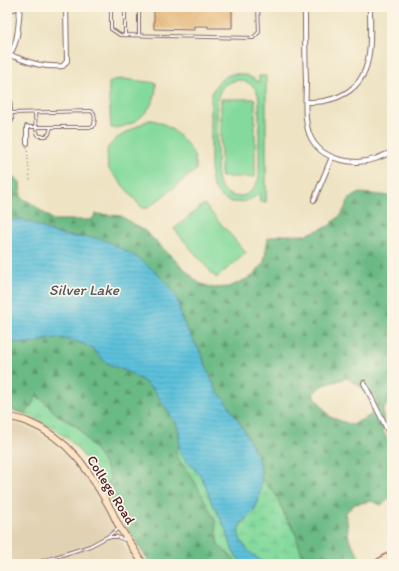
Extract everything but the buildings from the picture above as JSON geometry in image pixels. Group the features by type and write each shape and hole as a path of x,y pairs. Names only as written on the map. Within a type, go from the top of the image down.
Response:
{"street":[{"path":"19,8 18,32 15,44 8,56 46,66 63,66 67,61 66,7"},
{"path":"305,7 307,126 311,138 324,152 332,157 345,161 356,162 374,159 392,152"},
{"path":"306,102 323,101 346,94 363,75 368,64 370,48 370,7"},
{"path":"7,97 9,100 11,120"},
{"path":"27,127 27,143"},
{"path":"314,200 332,157"},
{"path":"364,383 392,439"},
{"name":"College Road","path":"7,416 26,421 46,431 74,453 87,470 143,564"},
{"path":"376,564 392,554"}],"lane":[{"path":"111,7 112,29 120,35 253,38 259,32 258,7"},
{"path":"125,7 125,35"},
{"path":"139,7 139,36"},
{"path":"7,12 19,8"},
{"path":"10,113 91,111 94,113 93,127 27,127"},
{"path":"35,113 37,133 39,136 42,137 49,134 51,127"},
{"path":"33,564 86,548 120,527"},
{"path":"107,536 117,537 129,541"}],"path":[{"path":"27,143 30,181"}],"shaded area":[{"path":"7,421 33,430 55,444 73,462 90,486 136,564 7,564"}],"green space":[{"path":"232,74 253,78 259,83 259,76 266,76 266,202 260,202 259,193 247,201 234,202 227,200 217,192 212,183 211,98 213,90 218,83","holes":["233,81 243,81 255,88 259,99 259,177 256,186 251,192 238,196 225,192 220,186 217,177 217,104 220,90 225,85"]},
{"path":"124,79 156,83 153,101 143,115 136,120 120,127 111,128 109,83 113,80"},
{"path":"221,99 255,99 255,177 221,177"},
{"path":"149,120 162,123 181,137 194,156 196,170 148,208 142,208 108,168 107,149 116,139"},
{"path":"15,177 20,183 21,198 31,203 53,220 91,220 96,214 121,216 145,231 199,283 213,288 229,287 253,276 264,262 268,238 280,235 305,235 329,226 342,214 349,199 360,193 392,196 392,400 383,409 383,431 392,448 392,497 381,505 372,501 355,504 346,512 349,539 360,558 358,564 304,564 296,535 285,516 276,495 261,479 261,471 257,456 246,434 223,398 217,393 200,351 191,338 181,316 178,300 100,239 60,235 19,219 7,221 7,184","holes":["347,378 376,397 371,415 352,425 330,417 313,394 321,386"]},
{"path":"204,204 246,253 216,278 174,229"},
{"path":"57,338 75,341 88,346 109,364 130,373 154,390 177,425 179,432 179,447 176,450 177,457 194,480 215,520 218,545 229,554 237,564 179,564 176,561 169,564 150,564 111,502 104,488 111,479 102,460 78,427 56,414 42,399 36,397 26,414 7,409 7,341 28,344"},
{"path":"36,397 42,399 56,414 78,427 102,460 111,479 104,488 78,449 68,439 57,431 26,414"},
{"path":"179,447 180,454 200,475 204,482 211,501 227,532 233,552 245,564 237,564 229,554 218,545 215,520 194,480 177,457 176,450"},
{"path":"261,479 276,495 285,516 296,535 304,564 265,564 251,554 241,541 238,534 240,526 255,509 258,502"}],"water":[{"name":"Silver Lake","path":"19,219 58,234 96,238 110,243 141,260 160,276 173,290 181,317 200,352 218,392 241,425 256,454 261,472 260,491 257,505 241,524 239,532 242,543 246,548 265,564 242,563 233,552 227,532 211,501 204,482 200,475 180,454 179,432 177,425 154,390 130,373 103,360 88,346 75,341 57,338 28,344 7,341 7,221"}]}
